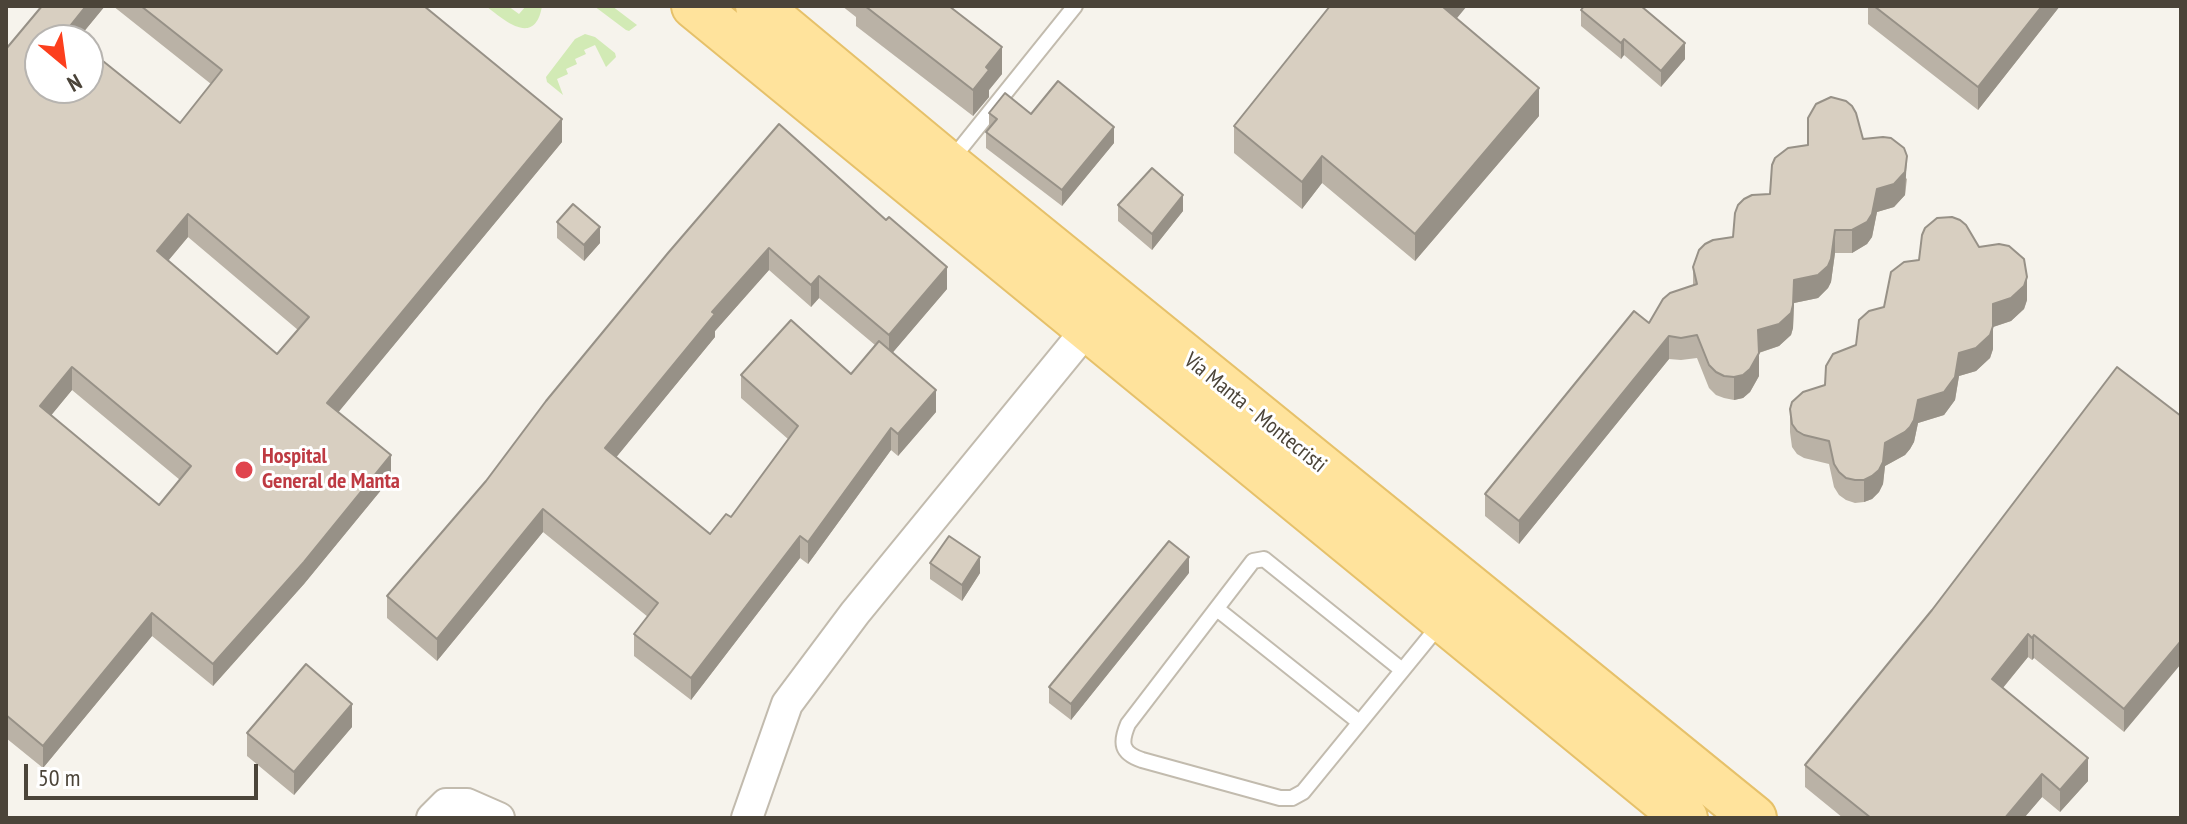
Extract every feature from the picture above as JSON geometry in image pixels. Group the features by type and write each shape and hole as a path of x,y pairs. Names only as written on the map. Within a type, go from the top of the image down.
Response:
{"main road":[{"name":"Vía Manta - Montecristi","path":"694,6 935,178 1102,315 1754,818"},
{"name":"Vía Manta - Montecristi","path":"758,6 935,178"},
{"name":"Vía Manta - Montecristi","path":"1102,315 1444,620 1685,818"}],"street":[{"path":"747,818 787,704 855,613 1102,315"},
{"path":"432,818 446,804 467,804 499,818"}],"lane":[{"path":"935,178 1075,6"},
{"path":"1402,670 1264,559 1253,561 1128,724 1122,737 1124,748 1131,757 1280,798 1292,798 1303,792 1444,620"},
{"path":"1217,609 1359,722"}],"green space":[{"path":"486,6 508,6 519,14 526,6 542,6 533,26 526,28 510,23"},
{"path":"594,6 612,6 637,25 626,30"},
{"path":"585,34 595,37 616,57 606,67 595,45 584,50 586,54 575,59 577,64 566,69 568,74 557,79 563,95 547,82 546,77 575,39"}],"building":[{"path":"42,6 86,6 72,24 27,24"},
{"path":"141,6 424,6 562,119 327,403 391,455 304,562 213,664 152,613 43,746 6,715 6,49 24,28 24,104 104,104 104,62 180,123 222,70","holes":["188,214 309,317 277,354 157,251","72,367 191,466 159,505 40,406"]},
{"path":"865,6 949,6 1002,47 973,90"},
{"path":"1330,6 1444,6 1539,88 1415,234 1322,156 1302,182 1234,126"},
{"path":"1584,6 1641,6 1685,43 1661,71 1624,39 1621,43 1581,10"},
{"path":"1874,6 2042,6 1978,87"},
{"path":"1058,81 1114,127 1062,190 986,132 997,119 989,113 1005,93 1031,114"},
{"path":"1831,97 1852,106 1863,139 1891,138 1904,148 1907,156 1905,172 1894,184 1877,189 1872,214 1867,222 1852,230 1835,230 1828,266 1818,275 1794,280 1791,313 1779,324 1758,330 1759,353 1750,369 1743,375 1724,376 1709,365 1697,335 1681,338 1669,336 1519,521 1485,494 1634,311 1649,323 1670,293 1697,284 1693,267 1699,250 1713,240 1733,237 1738,205 1752,195 1770,194 1775,158 1788,148 1808,145 1808,118 1816,104"},
{"path":"779,124 886,220 889,217 947,267 889,335 819,276 811,285 769,248 712,312 715,314 605,448 710,534 726,514 731,517 798,426 741,375 791,320 851,374 879,341 936,390 898,434 891,428 808,542 800,536 691,678 634,634 658,603 543,509 437,639 387,596 486,481 546,401 668,253"},
{"path":"1152,168 1183,195 1152,234 1118,205"},
{"path":"573,204 600,227 584,245 557,222"},
{"path":"1952,217 1966,225 1979,247 2009,246 2024,259 2027,277 2024,286 2011,298 1993,304 1990,335 1976,348 1959,353 1955,377 1944,392 1918,400 1910,427 1885,443 1879,470 1864,480 1846,478 1834,464 1829,441 1804,435 1792,424 1792,402 1803,392 1825,385 1826,366 1833,354 1856,345 1859,320 1869,311 1884,307 1891,272 1904,262 1919,260 1925,228 1937,218"},
{"path":"2117,367 2181,416 2181,641 2124,709 2034,635 2032,638 2028,634 1992,679 2088,758 2060,790 2042,774 2005,818 1871,818 1805,765 1932,610"},
{"path":"949,536 980,557 962,585 930,563"},
{"path":"1169,541 1189,557 1071,704 1049,687"},
{"path":"306,664 352,704 294,772 247,733"}],"place":[{"name":"Hospital General de Manta","path":"244,470"}]}
